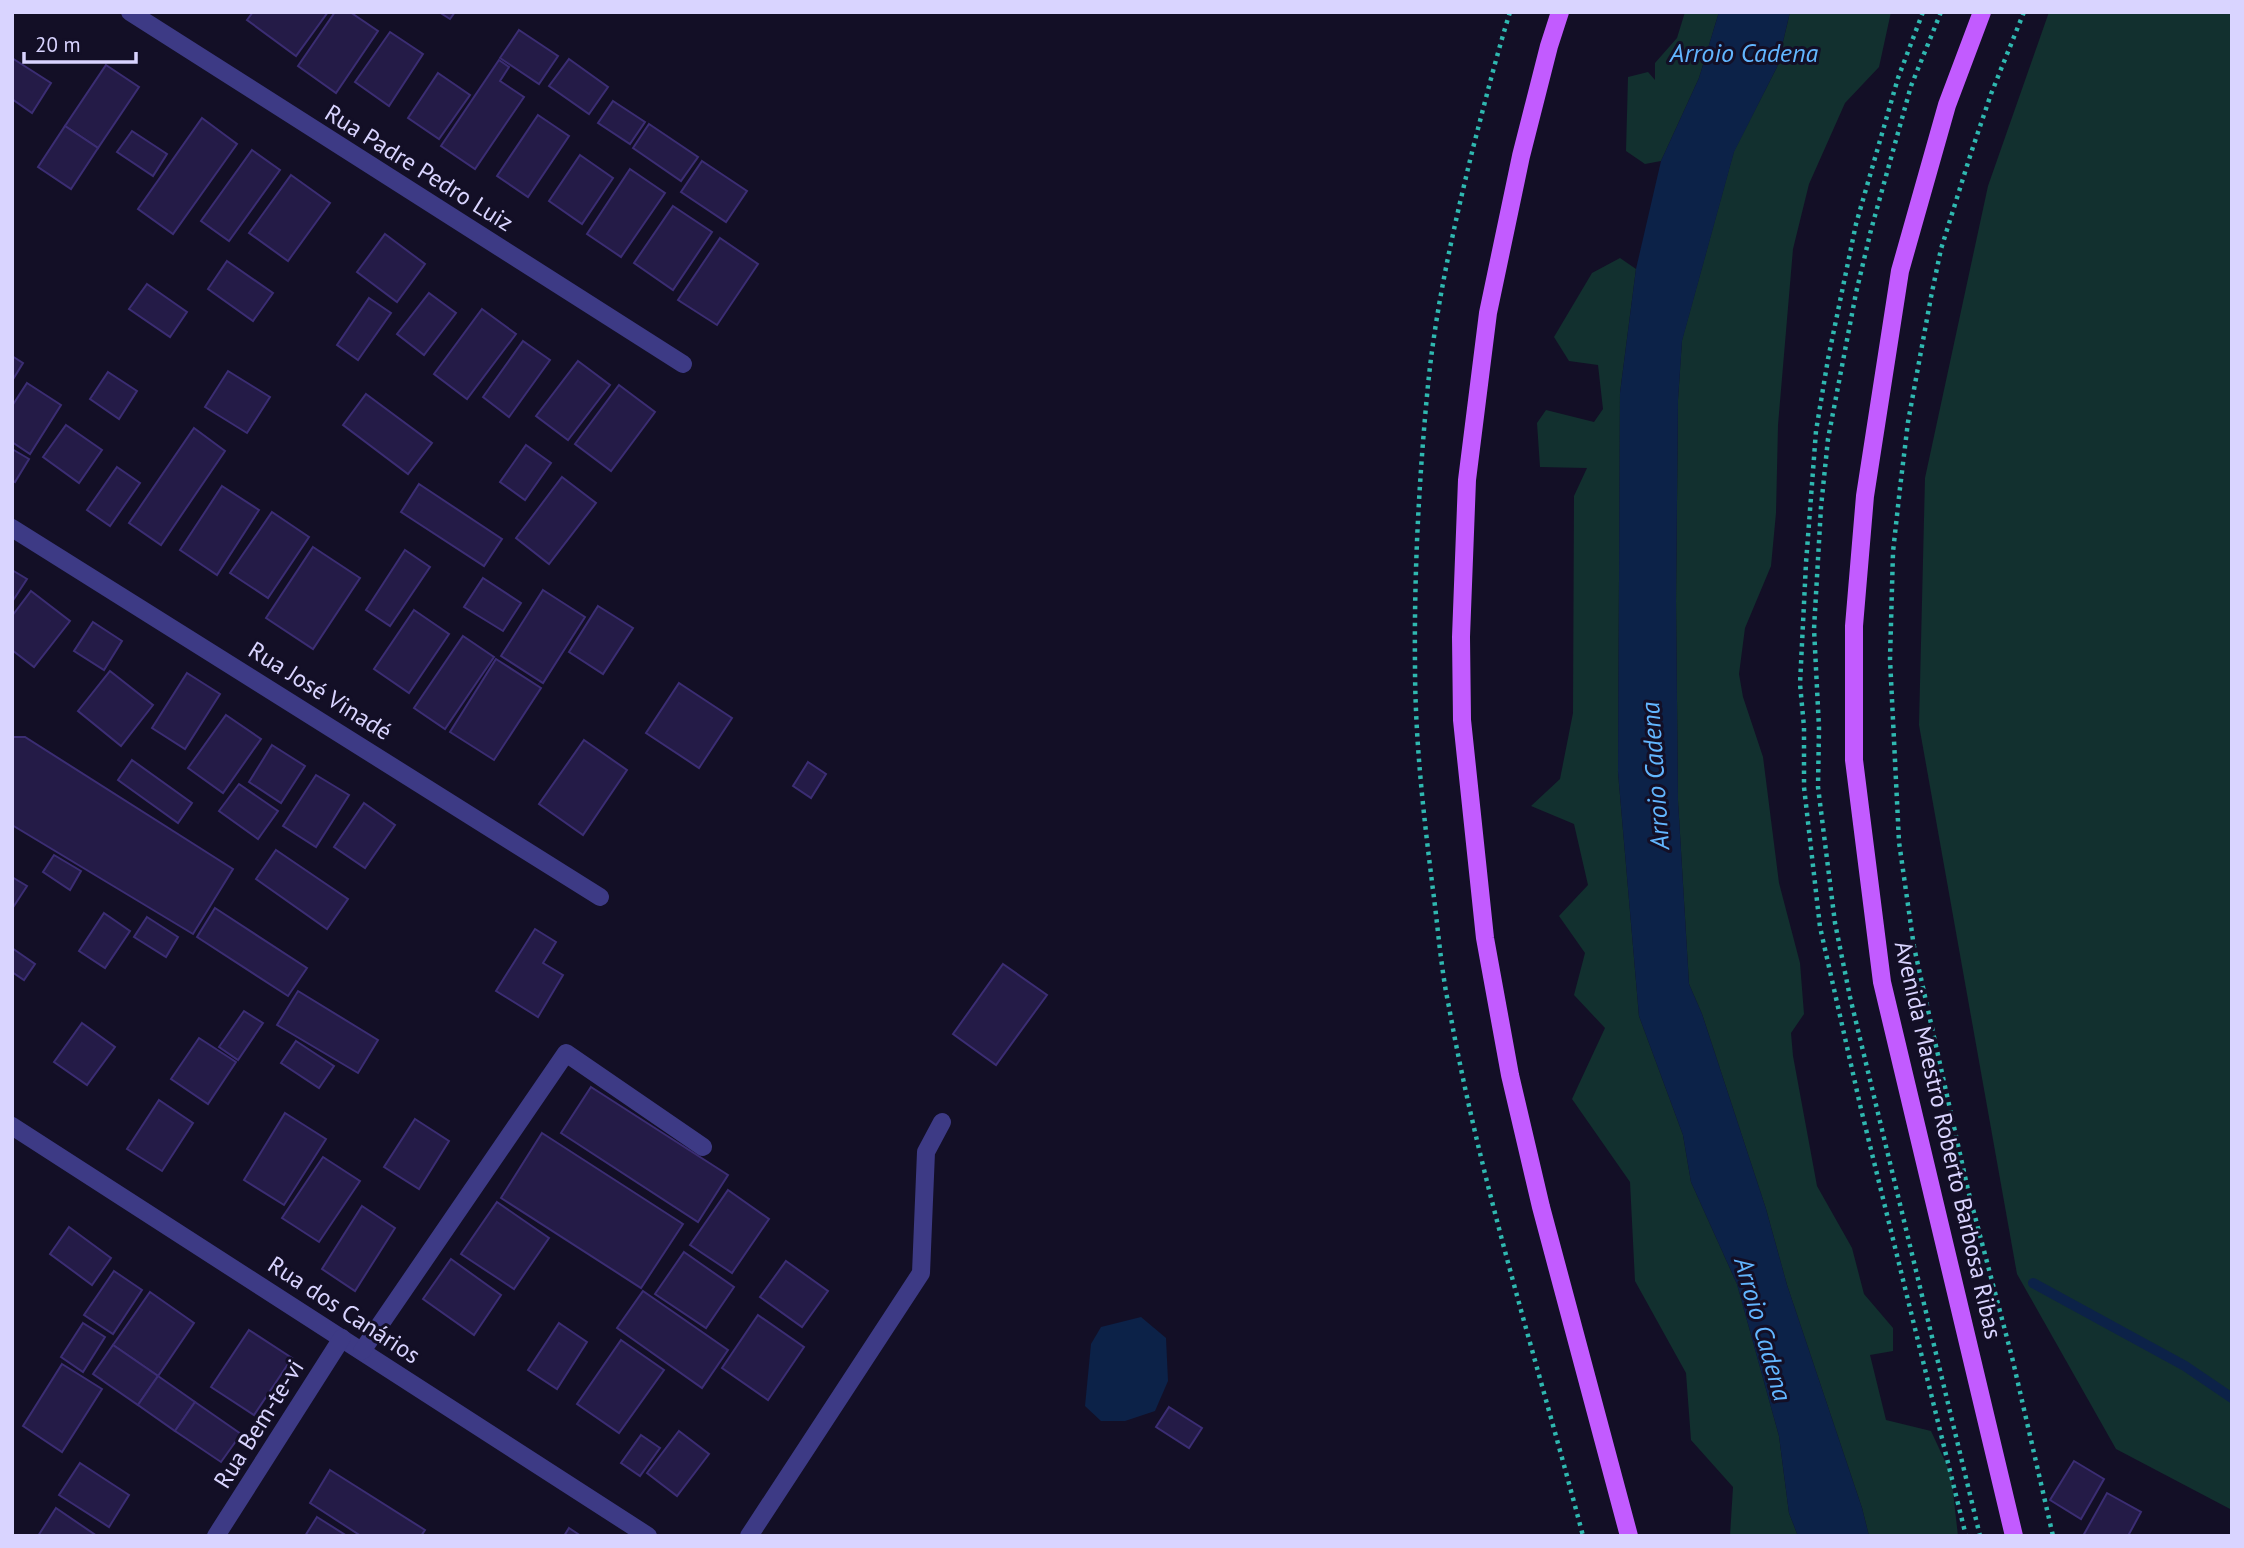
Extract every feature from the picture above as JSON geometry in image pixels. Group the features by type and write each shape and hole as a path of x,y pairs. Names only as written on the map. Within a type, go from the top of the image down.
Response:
{"main road":[{"path":"1560,12 1521,156 1488,313 1467,480 1461,637 1462,720 1485,938 1510,1075 1541,1207 1629,1536"},
{"name":"Avenida Maestro Roberto Barbosa Ribas","path":"1982,12 1947,105 1900,271 1865,496 1854,626 1854,760 1882,982 2014,1536"}],"street":[{"name":"Rua Padre Pedro Luiz","path":"130,12 682,365"},
{"name":"Rua José Vinadé","path":"12,528 600,897"},
{"path":"362,1351 566,1053 703,1147"},
{"path":"749,1536 921,1273 926,1152 942,1122"},
{"name":"Rua dos Canários","path":"12,1126 648,1536"},
{"name":"Rua Bem-te-vi","path":"216,1536 342,1338"}],"path":[{"path":"2024,12 1991,94 1941,249 1908,422 1893,552 1890,659 1899,842 1914,947 1968,1190 2012,1357 2053,1536"}],"green space":[{"path":"1685,12 1719,12 1699,78 1661,161 1645,164 1626,151 1628,77 1648,72 1655,80 1655,63 1677,38"},
{"path":"1790,12 1891,12 1879,67 1845,103 1809,184 1793,249 1778,425 1776,513 1771,566 1745,628 1739,674 1743,697 1763,757 1779,883 1800,963 1804,1014 1791,1033 1817,1186 1852,1248 1864,1294 1893,1328 1893,1351 1870,1355 1886,1420 1931,1431 1951,1474 1958,1536 1869,1536 1787,1285 1766,1209 1702,1014 1689,984 1678,801 1676,602 1678,399 1682,340 1734,151 1777,67"},
{"path":"2049,12 2232,12 2232,1510 2116,1449 2017,1274 1919,725 1925,478 1988,186"},
{"path":"1620,258 1636,269 1620,393 1618,772 1639,1016 1683,1135 1691,1182 1737,1284 1779,1436 1789,1513 1798,1536 1730,1536 1733,1487 1691,1440 1686,1373 1635,1281 1630,1182 1572,1099 1605,1028 1574,995 1585,953 1559,916 1588,885 1574,824 1531,806 1560,779 1573,713 1574,496 1587,468 1540,467 1537,423 1546,410 1594,422 1603,409 1598,365 1569,361 1554,337 1592,273"}],"water":[{"name":"Arroio Cadena","path":"1719,12 1790,12 1777,67 1734,152 1682,341 1678,400 1676,602 1678,801 1689,984 1702,1014 1766,1209 1787,1285 1869,1536 1798,1536 1789,1513 1779,1436 1737,1284 1691,1182 1683,1135 1639,1016 1618,772 1620,393 1636,269 1661,161 1699,78"},
{"path":"1141,1317 1166,1338 1168,1381 1155,1411 1125,1421 1101,1421 1085,1406 1091,1344 1101,1327"}],"building":[{"path":"253,12 328,12 296,56 247,20"},
{"path":"335,12 350,12 378,31 336,93 298,66"},
{"path":"439,12 455,12 450,19"},
{"path":"519,30 558,56 539,84 500,58"},
{"path":"390,32 423,54 389,106 355,82"},
{"path":"12,58 51,83 32,113 12,99"},
{"path":"569,59 608,87 589,114 549,86"},
{"path":"499,60 509,67 500,81 524,97 475,169 441,146"},
{"path":"106,65 139,87 98,148 65,126"},
{"path":"438,73 470,95 439,139 408,118"},
{"path":"613,101 645,122 630,144 598,123"},
{"path":"538,115 569,136 528,197 497,176"},
{"path":"202,118 237,144 173,234 138,209"},
{"path":"649,124 698,157 681,181 633,148"},
{"path":"65,126 98,148 71,189 38,167"},
{"path":"132,131 167,154 153,176 117,152"},
{"path":"252,150 280,170 229,241 201,221"},
{"path":"580,155 613,178 582,224 549,201"},
{"path":"702,161 747,191 726,222 681,192"},
{"path":"630,169 665,193 621,257 587,234"},
{"path":"291,175 330,203 288,261 249,233"},
{"path":"673,206 712,232 673,290 634,263"},
{"path":"385,234 425,264 397,302 357,272"},
{"path":"720,238 758,264 717,325 678,300"},
{"path":"227,261 273,293 253,321 208,289"},
{"path":"147,284 187,312 170,337 129,309"},
{"path":"429,293 456,313 424,355 397,334"},
{"path":"369,298 391,313 358,360 337,345"},
{"path":"482,309 516,334 467,399 434,374"},
{"path":"523,341 550,360 509,417 483,397"},
{"path":"12,356 23,363 12,381"},
{"path":"578,361 610,385 568,440 536,416"},
{"path":"228,371 270,397 247,433 205,407"},
{"path":"108,372 137,391 119,419 90,399"},
{"path":"27,383 61,405 30,454 12,442 12,406"},
{"path":"619,385 655,412 611,471 575,444"},
{"path":"366,394 432,443 408,474 343,425"},
{"path":"66,425 102,450 79,483 43,457"},
{"path":"194,428 225,451 161,545 129,523"},
{"path":"526,445 551,463 525,500 500,482"},
{"path":"12,449 29,459 15,482 12,480"},
{"path":"117,467 140,483 110,526 87,510"},
{"path":"562,477 596,503 549,564 516,538"},
{"path":"419,484 502,539 484,566 401,512"},
{"path":"222,486 259,510 217,575 180,550"},
{"path":"272,512 309,537 268,598 230,573"},
{"path":"313,547 360,578 313,649 266,618"},
{"path":"405,550 430,567 390,626 366,610"},
{"path":"12,570 27,579 12,602"},
{"path":"483,578 521,603 503,631 464,607"},
{"path":"543,590 585,617 543,683 501,656"},
{"path":"31,591 70,621 34,667 12,650 12,616"},
{"path":"598,606 633,628 603,674 569,652"},
{"path":"414,610 449,634 409,693 374,669"},
{"path":"93,622 122,641 104,670 74,651"},
{"path":"463,636 494,657 445,729 414,708"},
{"path":"496,659 541,688 494,760 450,732"},
{"path":"110,671 153,705 121,746 78,711"},
{"path":"187,673 220,694 185,749 152,728"},
{"path":"679,683 732,718 699,768 646,733"},
{"path":"226,715 261,739 223,793 188,768"},
{"path":"12,737 25,737 233,869 193,934 12,825"},
{"path":"584,740 627,770 583,835 539,804"},
{"path":"272,745 305,766 281,803 249,782"},
{"path":"132,760 192,803 178,823 118,780"},
{"path":"808,762 826,774 811,798 793,786"},
{"path":"316,775 349,795 316,847 283,826"},
{"path":"239,784 278,811 258,839 219,811"},
{"path":"364,803 395,825 365,868 334,847"},
{"path":"276,850 348,899 327,929 256,879"},
{"path":"54,855 81,871 70,890 43,872"},
{"path":"12,877 27,886 12,909"},
{"path":"215,908 307,968 288,996 197,937"},
{"path":"104,913 130,931 105,968 79,951"},
{"path":"147,917 178,937 166,957 134,937"},
{"path":"535,929 556,942 543,963 563,975 538,1017 496,991"},
{"path":"12,948 35,964 24,980 12,972"},
{"path":"1003,964 1047,995 996,1065 953,1034"},
{"path":"298,991 378,1040 358,1073 277,1025"},
{"path":"244,1011 263,1023 238,1060 219,1047"},
{"path":"82,1023 115,1047 87,1085 54,1062"},
{"path":"199,1038 236,1062 208,1104 171,1079"},
{"path":"296,1041 334,1066 319,1088 281,1063"},
{"path":"591,1087 728,1175 698,1222 561,1133"},
{"path":"159,1100 193,1123 162,1171 127,1149"},
{"path":"285,1113 326,1139 284,1205 244,1180"},
{"path":"415,1119 449,1141 419,1189 384,1167"},
{"path":"542,1133 683,1224 641,1288 501,1198"},
{"path":"323,1157 360,1181 319,1242 282,1218"},
{"path":"728,1190 769,1219 732,1273 690,1245"},
{"path":"497,1202 549,1238 514,1289 461,1254"},
{"path":"362,1206 395,1228 355,1291 322,1269"},
{"path":"69,1227 111,1258 92,1285 50,1254"},
{"path":"684,1252 734,1287 706,1328 655,1294"},
{"path":"451,1259 501,1295 474,1335 423,1299"},
{"path":"786,1261 828,1291 802,1327 760,1297"},
{"path":"114,1271 142,1290 113,1334 84,1315"},
{"path":"643,1291 728,1350 702,1388 617,1328"},
{"path":"150,1292 194,1323 158,1376 113,1345"},
{"path":"758,1315 804,1347 768,1400 722,1368"},
{"path":"83,1323 105,1337 83,1372 61,1357"},
{"path":"559,1323 587,1342 557,1389 528,1370"},
{"path":"249,1330 292,1358 254,1415 211,1387"},
{"path":"621,1340 664,1370 619,1433 577,1404"},
{"path":"113,1345 158,1376 138,1405 93,1374"},
{"path":"62,1364 102,1389 62,1452 23,1426"},
{"path":"158,1376 195,1402 175,1431 138,1405"},
{"path":"195,1402 241,1434 221,1462 175,1431"},
{"path":"1169,1407 1202,1428 1189,1448 1156,1427"},
{"path":"679,1431 709,1454 677,1496 647,1473"},
{"path":"641,1435 660,1448 640,1476 621,1463"},
{"path":"2074,1461 2104,1479 2081,1519 2050,1500"},
{"path":"80,1463 129,1495 109,1527 59,1495"},
{"path":"330,1470 425,1530 421,1536 361,1536 310,1503"},
{"path":"2107,1493 2141,1512 2128,1536 2083,1536"},
{"path":"56,1508 97,1536 38,1536"},
{"path":"317,1517 347,1536 305,1536"},
{"path":"569,1528 581,1536 564,1536"}],"waterway":[{"path":"2033,1283 2185,1366 2232,1398"}]}
